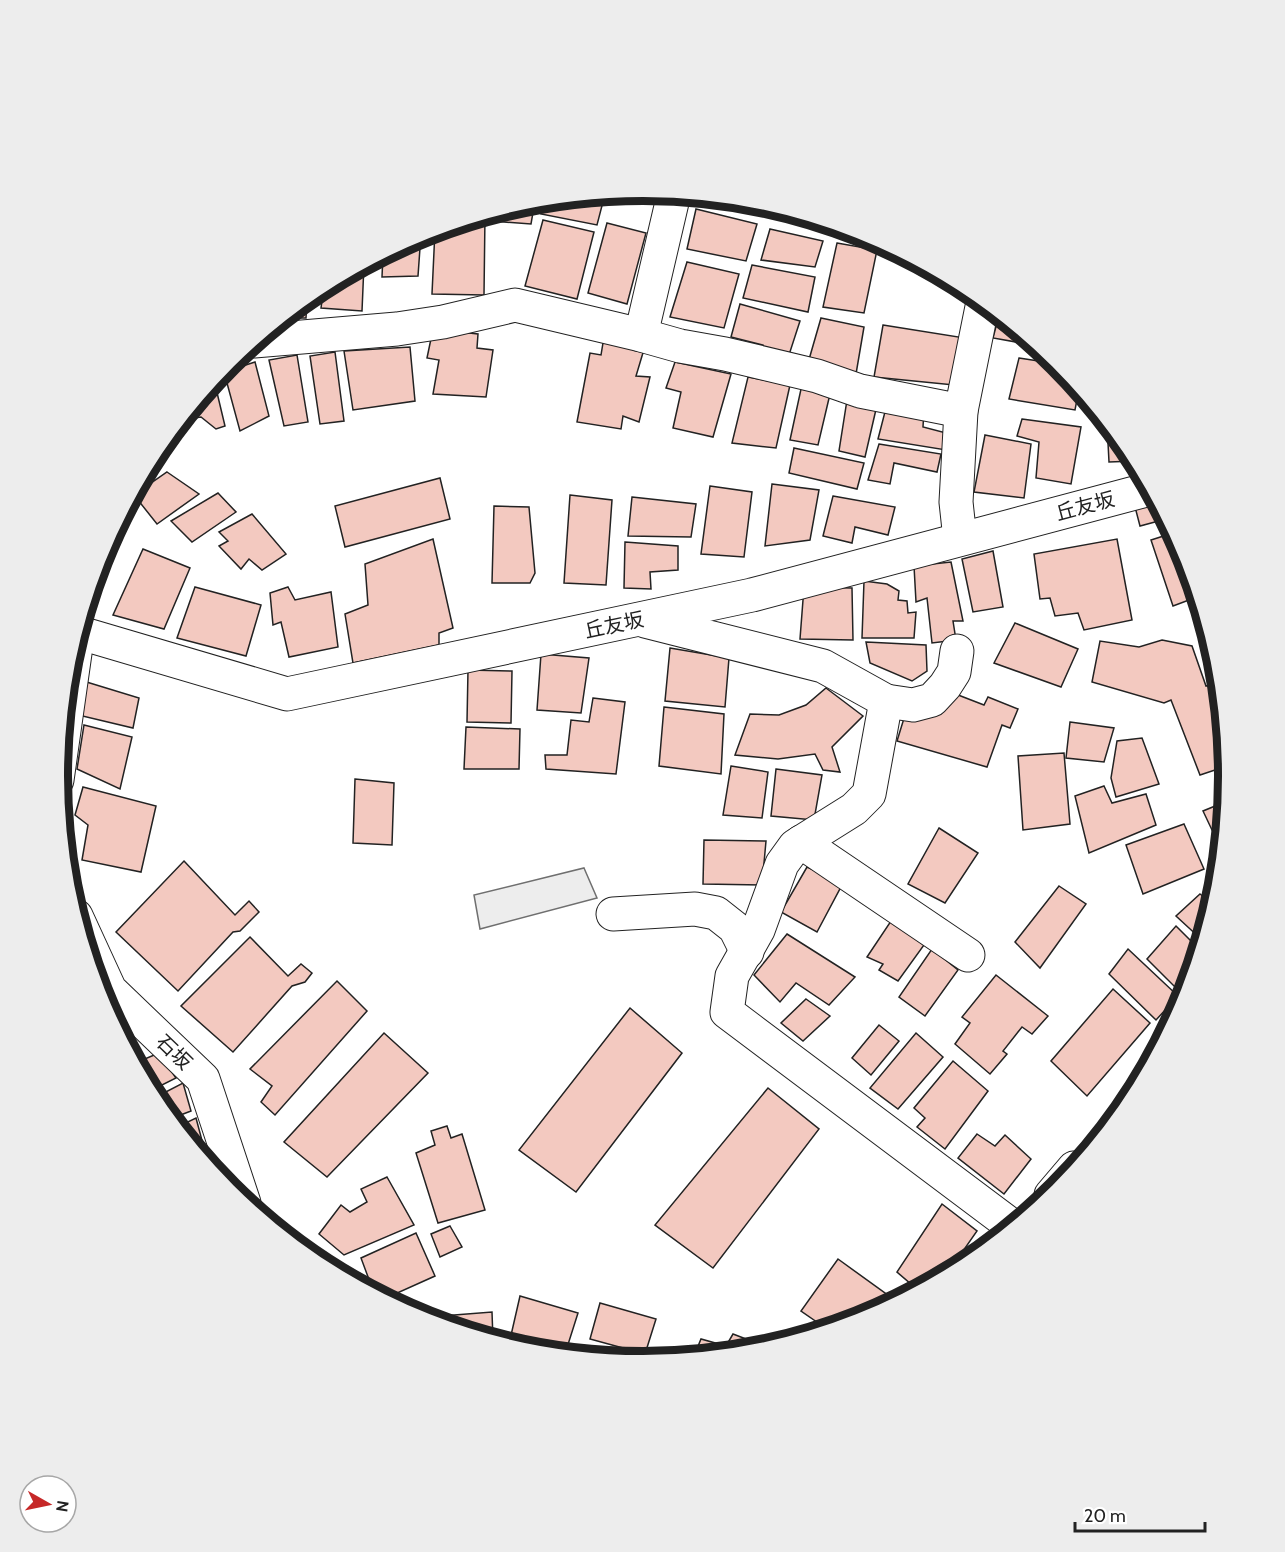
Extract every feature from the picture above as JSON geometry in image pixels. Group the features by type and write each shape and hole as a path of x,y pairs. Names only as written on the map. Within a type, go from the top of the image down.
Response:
{"street":[{"path":"641,335 672,202"},
{"path":"268,340 398,329 443,322 515,305 680,346 725,354 817,376 860,391 961,411"},
{"path":"960,539 957,502 961,411 981,312"},
{"name":"丘友坂","path":"85,634 287,694 752,595 1141,491"},
{"path":"640,619 823,666 886,701 913,705 932,699 945,686 954,672 957,651"},
{"path":"886,701 869,794 854,809 795,846 782,864 758,930 732,976 728,1012 1005,1222"},
{"path":"801,842 968,955"},
{"path":"613,914 695,909 716,913 735,928 747,952"},
{"name":"石坂","path":"104,976 110,990 203,1079 238,1185"}],"shaded area":[{"path":"584,868 597,898 480,929 474,895"}],"building":[{"path":"603,202 597,225 541,214 542,210"},
{"path":"696,209 757,224 746,261 687,249"},
{"path":"533,211 531,224 494,221"},
{"path":"543,220 594,232 577,299 525,286"},
{"path":"607,223 646,233 627,304 588,293"},
{"path":"485,224 484,295 432,294 435,240"},
{"path":"770,229 823,241 815,267 761,260"},
{"path":"837,243 877,251 864,313 823,307"},
{"path":"420,246 418,276 382,277 383,263"},
{"path":"687,262 739,274 724,328 670,317"},
{"path":"752,265 815,277 808,312 743,298"},
{"path":"364,273 362,311 321,308 322,298"},
{"path":"740,304 800,321 788,358 762,353 763,345 731,337"},
{"path":"306,310 306,318 295,318"},
{"path":"821,318 864,327 856,374 808,363"},
{"path":"997,323 1021,343 993,338"},
{"path":"883,325 965,338 954,385 874,377"},
{"path":"433,329 478,334 477,348 493,350 486,397 433,394 439,360 427,358"},
{"path":"604,337 645,346 636,376 650,377 639,422 623,416 621,429 577,422 590,353 601,355"},
{"path":"410,347 415,401 353,410 344,351"},
{"path":"335,352 344,421 320,424 310,356"},
{"path":"297,355 308,422 284,426 269,360"},
{"path":"1019,358 1041,361 1077,399 1075,410 1009,399"},
{"path":"255,362 269,416 240,431 226,380 237,368"},
{"path":"675,362 731,374 713,437 673,428 681,392 666,388"},
{"path":"748,377 790,385 776,448 732,443"},
{"path":"801,389 830,394 818,445 790,440"},
{"path":"216,390 225,426 216,429 201,417 192,418"},
{"path":"847,400 877,405 865,457 839,451"},
{"path":"887,404 924,410 923,427 950,434 946,450 878,439"},
{"path":"1022,419 1081,427 1071,484 1036,478 1039,442 1017,436"},
{"path":"985,435 1031,444 1024,498 974,492"},
{"path":"1108,438 1124,461 1109,462"},
{"path":"879,444 941,454 937,472 894,463 890,484 868,480"},
{"path":"794,448 864,463 857,489 789,473"},
{"path":"167,472 199,494 157,524 138,501 146,487"},
{"path":"440,478 450,519 345,547 335,506"},
{"path":"772,484 819,490 810,540 765,546"},
{"path":"710,486 752,492 744,557 701,554"},
{"path":"218,493 236,512 192,542 171,521"},
{"path":"570,495 612,500 606,585 564,583"},
{"path":"833,496 895,507 888,535 855,527 852,543 823,536"},
{"path":"632,497 696,504 691,537 628,536"},
{"path":"1146,500 1158,521 1140,526 1134,503"},
{"path":"494,506 529,507 535,573 530,583 492,583"},
{"path":"252,514 286,554 262,570 249,559 241,569 219,546 228,541 219,532"},
{"path":"1164,536 1190,600 1173,606 1151,540"},
{"path":"433,539 453,628 439,633 439,645 353,663 345,614 368,605 365,564"},
{"path":"1117,539 1132,620 1084,630 1078,613 1055,616 1050,598 1040,599 1034,554"},
{"path":"625,542 678,546 678,570 650,572 651,589 624,588"},
{"path":"143,549 190,568 164,629 113,615"},
{"path":"993,551 1003,607 973,612 962,559"},
{"path":"951,562 963,621 953,621 956,640 932,643 927,598 916,602 914,566"},
{"path":"864,581 887,584 899,591 898,600 907,601 908,613 916,612 914,638 862,638"},
{"path":"195,587 261,605 246,656 177,638"},
{"path":"288,587 295,600 331,592 338,647 289,657 281,622 273,625 270,593"},
{"path":"804,587 852,588 853,640 800,639"},
{"path":"1015,623 1078,649 1061,687 994,663"},
{"path":"1162,640 1192,646 1206,686 1210,685 1218,769 1200,775 1171,700 1164,703 1092,682 1100,641 1139,647"},
{"path":"866,642 926,645 927,671 912,681 870,663"},
{"path":"670,648 729,658 725,707 665,701"},
{"path":"541,654 589,658 581,713 537,710"},
{"path":"468,670 512,671 511,723 467,722"},
{"path":"80,680 139,698 133,728 74,714"},
{"path":"826,688 863,716 832,747 840,772 823,770 815,754 778,759 735,755 750,714 779,715 806,705"},
{"path":"953,693 984,705 988,697 1018,709 1010,728 1002,725 987,767 897,741 905,715"},
{"path":"593,698 625,702 616,774 546,769 545,755 567,755 571,720 589,722"},
{"path":"664,707 724,714 721,774 659,766"},
{"path":"1070,722 1114,728 1104,762 1066,758"},
{"path":"84,725 132,737 120,789 77,769"},
{"path":"466,727 520,729 519,769 464,769"},
{"path":"1142,738 1159,784 1116,797 1111,778 1117,741"},
{"path":"1064,753 1070,824 1023,830 1018,756"},
{"path":"731,766 768,772 762,818 723,815"},
{"path":"776,769 822,775 814,820 771,816"},
{"path":"355,779 394,783 392,845 353,843"},
{"path":"1104,786 1112,803 1146,794 1156,825 1089,853 1075,796"},
{"path":"83,787 156,806 141,872 82,860 88,825 75,815"},
{"path":"1216,805 1214,835 1203,811"},
{"path":"1184,824 1204,869 1143,894 1126,845"},
{"path":"939,828 978,853 945,903 908,884"},
{"path":"704,840 766,841 762,885 703,884"},
{"path":"184,861 235,915 249,901 259,912 240,931 233,932 178,991 116,932"},
{"path":"807,867 843,883 817,932 781,912"},
{"path":"1059,886 1086,904 1040,968 1015,942"},
{"path":"1200,894 1204,897 1195,934 1176,916"},
{"path":"891,921 924,945 898,981 879,970 883,964 867,957"},
{"path":"1176,926 1193,943 1177,989 1147,959"},
{"path":"787,934 855,977 829,1005 796,983 780,1002 754,975"},
{"path":"250,937 288,976 301,964 312,973 305,982 292,986 233,1052 181,1006"},
{"path":"932,949 958,970 925,1016 899,997"},
{"path":"1128,949 1175,993 1170,1005 1156,1020 1109,974"},
{"path":"996,975 1048,1016 1032,1034 1022,1027 1003,1051 1007,1054 990,1074 955,1044 970,1023 962,1017"},
{"path":"337,981 367,1011 275,1115 261,1102 272,1086 250,1069"},
{"path":"1113,989 1150,1023 1087,1096 1051,1061"},
{"path":"806,999 830,1016 803,1041 781,1023"},
{"path":"630,1008 682,1053 576,1192 519,1150"},
{"path":"879,1025 899,1041 871,1075 852,1058"},
{"path":"384,1033 428,1073 327,1177 284,1142"},
{"path":"916,1033 943,1057 898,1109 870,1088"},
{"path":"159,1053 176,1078 159,1087 143,1060"},
{"path":"953,1061 988,1091 945,1149 917,1127 925,1118 914,1108"},
{"path":"183,1083 191,1111 179,1116 163,1093"},
{"path":"768,1088 819,1129 713,1268 655,1225"},
{"path":"196,1118 204,1148 186,1126 184,1124"},
{"path":"447,1126 451,1138 462,1134 485,1210 438,1223 416,1153 435,1145 431,1131"},
{"path":"977,1134 995,1146 1005,1135 1031,1159 1004,1194 958,1158"},
{"path":"387,1177 414,1225 344,1255 319,1234 341,1205 350,1212 367,1202 361,1189"},
{"path":"942,1204 977,1231 960,1255 911,1284 897,1272"},
{"path":"450,1226 462,1247 440,1257 431,1234"},
{"path":"416,1233 435,1276 394,1295 370,1282 361,1258"},
{"path":"838,1259 889,1296 818,1323 801,1311"},
{"path":"520,1296 578,1313 568,1346 511,1335"},
{"path":"600,1303 656,1319 646,1351 633,1351 590,1339"},
{"path":"492,1312 493,1331 458,1320 446,1316"},
{"path":"733,1334 751,1341 727,1345"},
{"path":"701,1339 723,1345 697,1348"}]}
